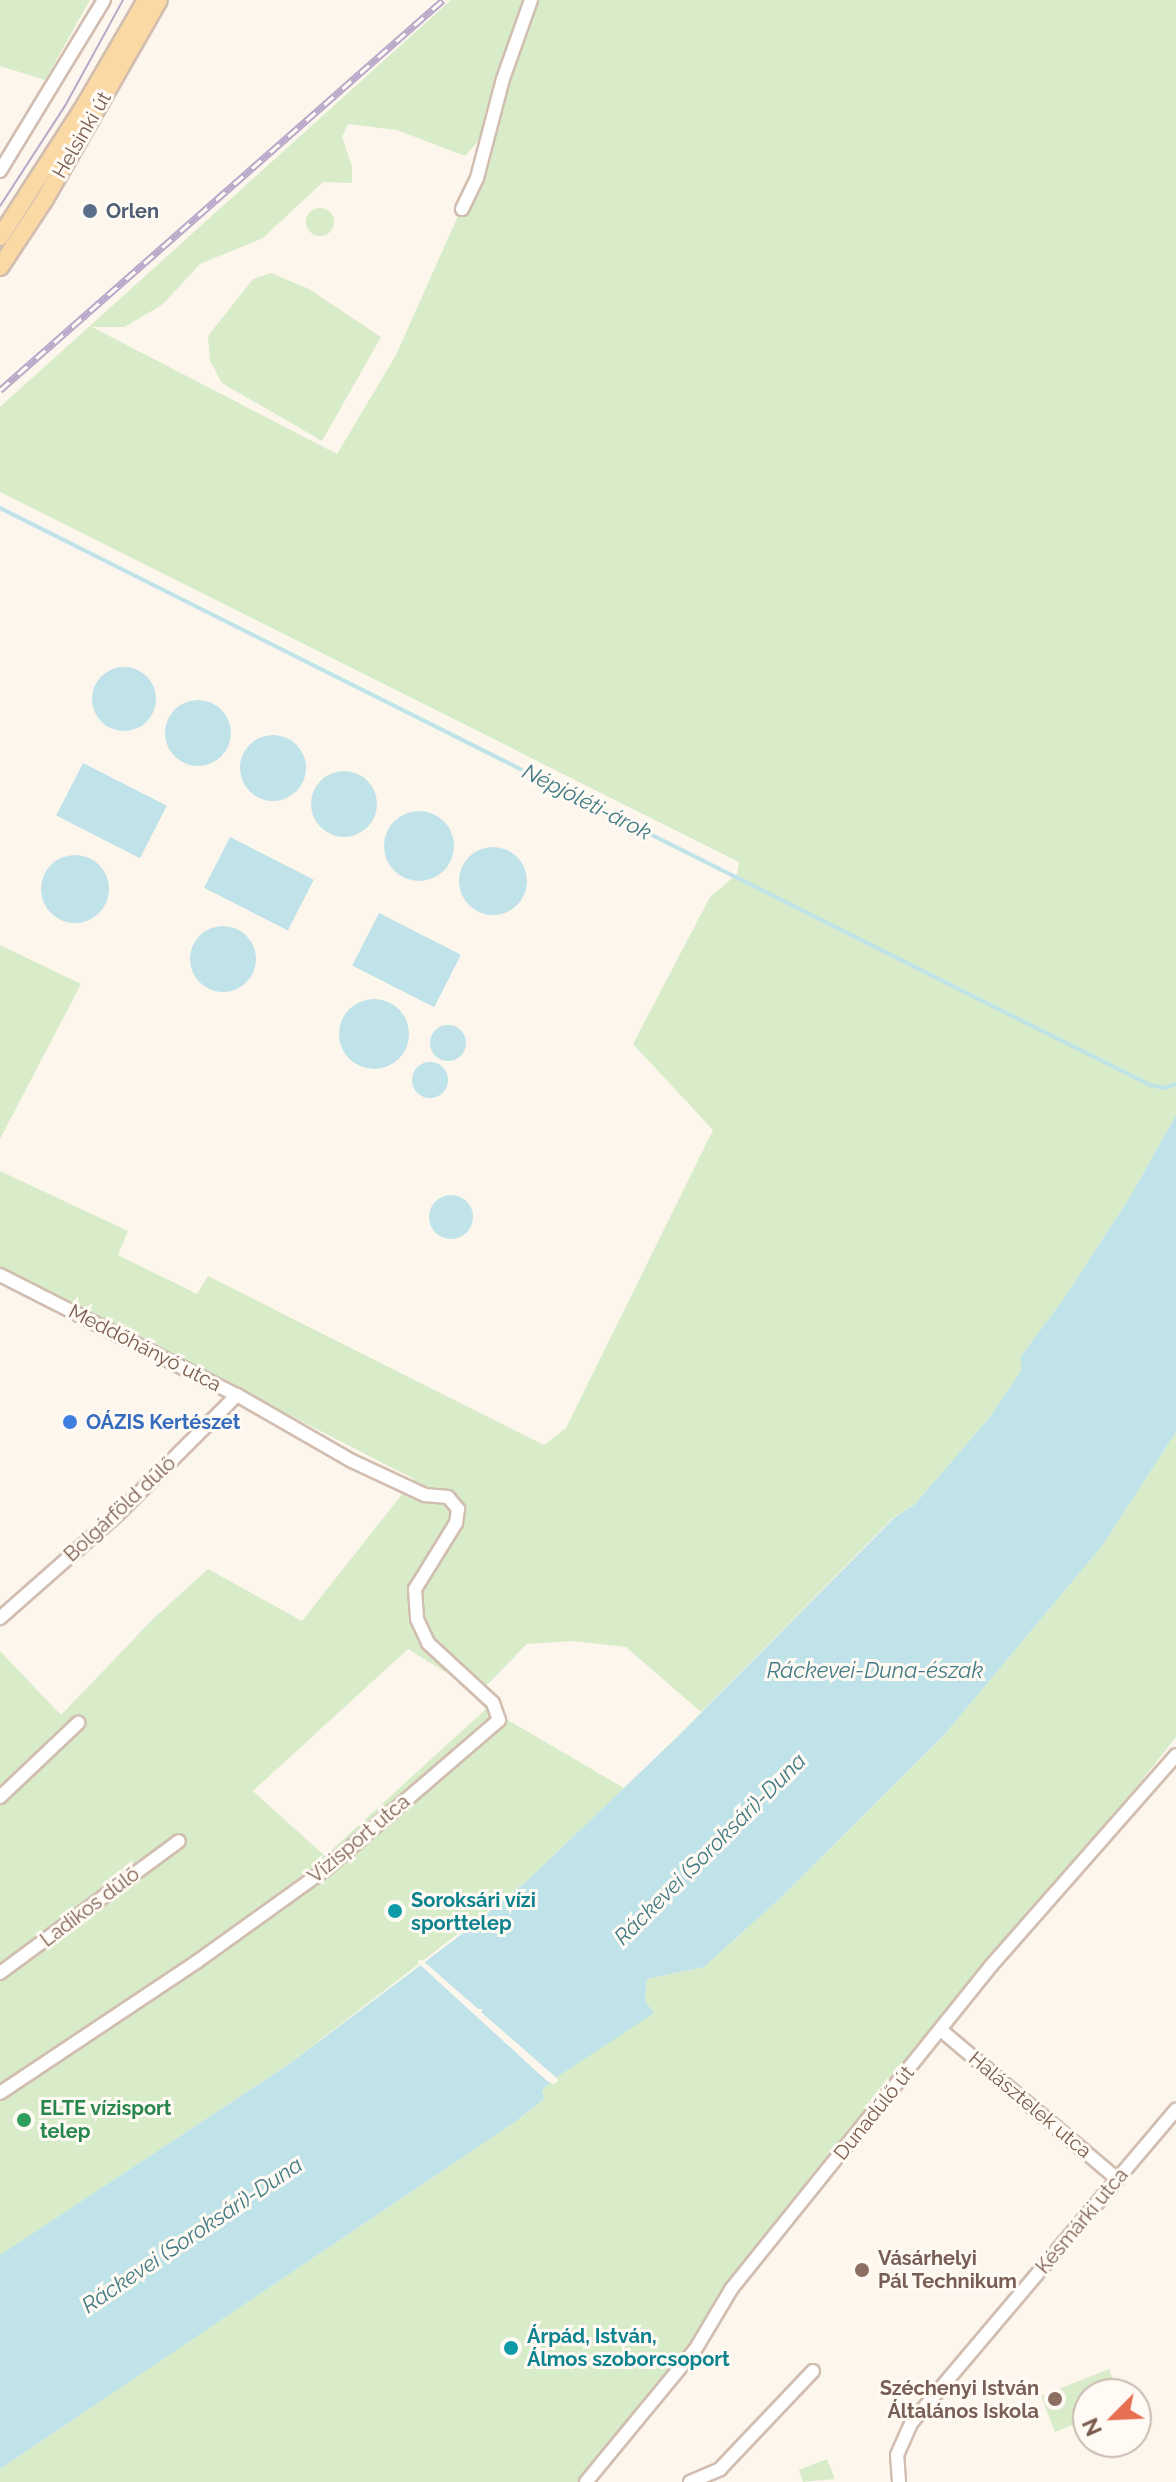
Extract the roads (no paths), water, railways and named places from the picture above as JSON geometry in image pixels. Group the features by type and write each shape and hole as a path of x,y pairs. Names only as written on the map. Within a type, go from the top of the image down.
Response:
{"main road":[{"name":"Helsinki út","path":"0,237 85,105 146,0"},
{"name":"Helsinki út","path":"0,267 45,199 159,0"}],"street":[{"path":"0,171 104,0"},
{"path":"462,209 477,178 503,79 531,0"},
{"name":"Meddőhányó utca","path":"0,1275 237,1395 352,1461 425,1495 448,1497 458,1509"},
{"name":"Bolgárföld dűlő","path":"0,1618 118,1514 237,1395"},
{"name":"Vízisport utca","path":"0,2093 198,1961 326,1869 499,1720 493,1703 428,1643 417,1619 415,1589 456,1523 458,1509"},
{"path":"0,1797 78,1723"},
{"name":"Dunadűlő út","path":"586,2482 695,2350 750,2266 942,2031 990,1967 1176,1755"},
{"name":"Ladikos dűlő","path":"0,1973 179,1841"},
{"name":"Halásztelek utca","path":"942,2031 1117,2179"},
{"name":"Késmárki utca","path":"899,2482 900,2445 912,2422 1176,2110"},
{"path":"690,2482 722,2476 813,2371"}],"water":[{"path":"124,667 147,676 156,699 147,722 124,731 101,722 92,699 101,676"},
{"path":"198,700 211,703 221,710 228,720 231,733 228,746 221,756 211,763 198,766 185,763 175,756 168,746 165,733 168,720 175,710 185,703"},
{"path":"273,735 286,738 296,745 303,755 306,768 303,781 296,791 286,798 273,801 260,798 250,791 243,781 240,768 243,755 250,745 260,738"},
{"path":"83,763 167,806 140,858 56,816"},
{"path":"344,771 357,773 372,786 377,804 375,817 362,832 344,837 331,835 316,822 311,804 313,791 326,776"},
{"path":"419,811 444,821 454,846 444,871 419,881 394,871 384,846 394,821"},
{"path":"230,837 314,880 288,930 204,888"},
{"path":"500,847 521,862 527,881 525,894 517,905 500,915 486,915 469,905 461,894 459,874 469,857 480,849"},
{"path":"75,855 99,865 109,889 99,913 75,923 51,913 41,889 51,865"},
{"path":"379,913 461,955 434,1007 352,966"},
{"path":"223,926 246,936 256,959 246,982 223,992 200,982 190,959 200,936"},
{"path":"381,999 403,1014 409,1034 407,1048 399,1059 388,1067 367,1069 349,1059 341,1048 339,1027 349,1009 360,1001"},
{"path":"448,1025 460,1031 466,1043 460,1055 448,1061 436,1055 430,1043 436,1031"},
{"path":"430,1062 442,1068 448,1080 442,1092 430,1098 418,1092 412,1080 418,1068"},
{"name":"Ráckevei-Duna-észak","path":"1176,1115 1176,1432 1102,1546 944,1735 776,1902 704,1967 647,1979 645,2001 654,2013 551,2081 542,2091 544,2099 515,2122 0,2469 0,2255 289,2064 454,1940 530,1878 674,1740 894,1518 915,1504 989,1418 1021,1371 1021,1356 1065,1297 1131,1195"},
{"path":"451,1195 466,1202 473,1217 466,1232 451,1239 436,1232 429,1217 436,1202"}],"waterway":[{"name":"Népjóléti-árok","path":"0,508 1150,1085 1164,1088 1176,1084"}],"tram line":[{"path":"0,206 65,106 123,0"}],"railway":[{"path":"0,390 443,0"}],"place":[{"name":"Orlen","path":"90,211"},
{"name":"OÁZIS Kertészet","path":"70,1422"},
{"name":"Soroksári vízi sporttelep","path":"395,1911"},
{"name":"ELTE vízisport telep","path":"24,2120"},
{"name":"Vásárhelyi Pál Technikum","path":"862,2270"},
{"name":"Árpád, István, Álmos szoborcsoport","path":"511,2348"},
{"name":"Széchenyi István Általános Iskola","path":"1055,2399"}],"water label":[{"name":"Ráckevei (Soroksári)-Duna","path":"710,1849"},
{"name":"Ráckevei (Soroksári)-Duna","path":"192,2235"}]}
